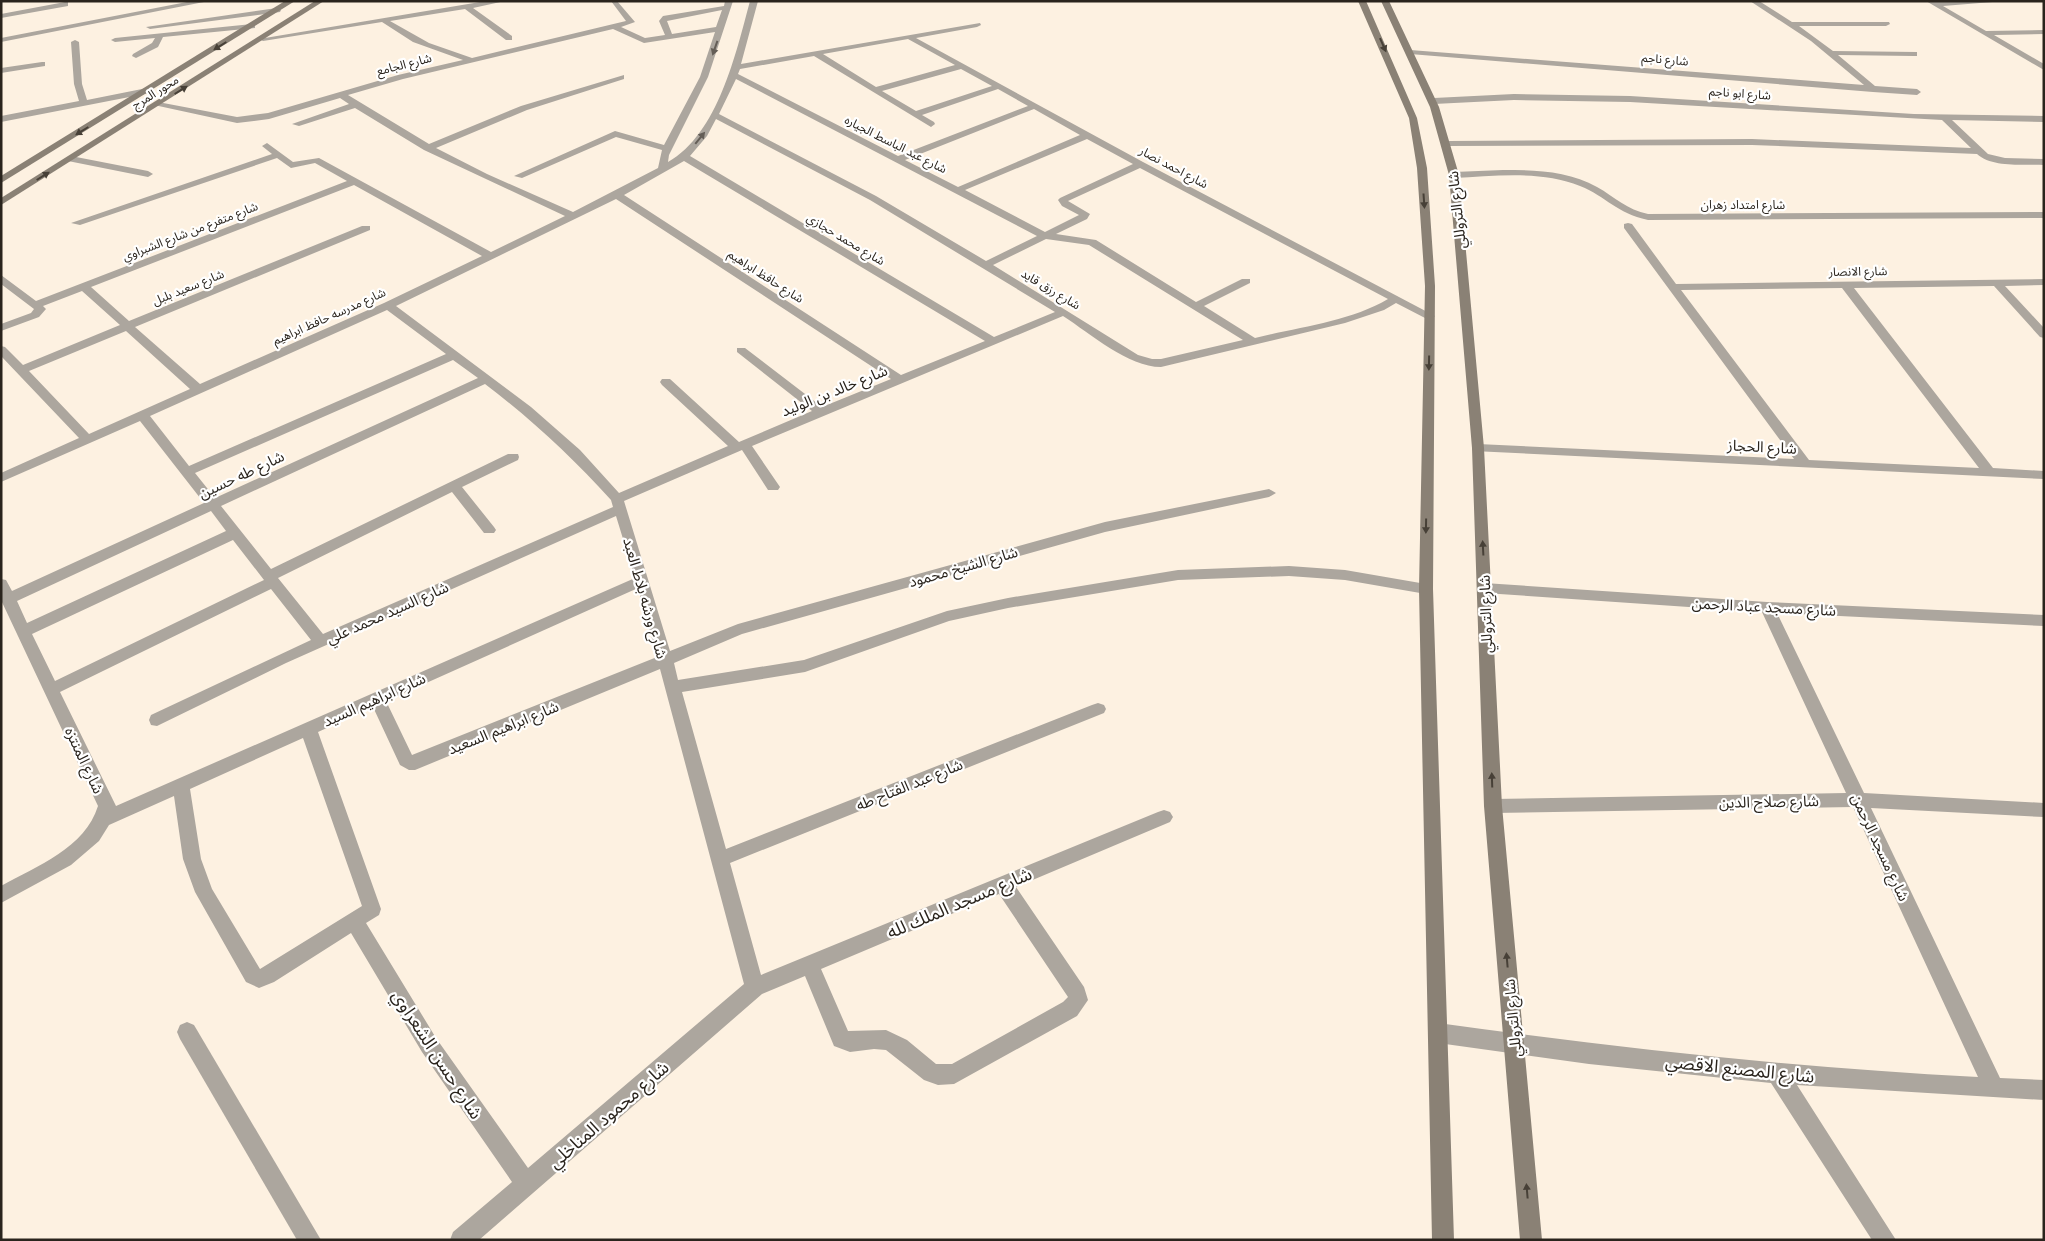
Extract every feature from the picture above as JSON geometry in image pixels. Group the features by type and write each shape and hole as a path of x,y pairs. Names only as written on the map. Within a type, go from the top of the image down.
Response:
{"street":[{"path":"148,1 152,12"},
{"path":"1,16 152,12 205,1"},
{"name":"محور المرج","path":"1,202 158,105 320,1"},
{"path":"262,39 386,21 501,1"},
{"name":"شارع مدرسه حافظ ابراهيم","path":"1,478 388,305 617,195 684,157 704,134 735,71 754,1"},
{"name":"شارع التروللي","path":"1362,1 1413,118 1422,168 1430,286 1426,589 1443,1240"},
{"name":"شارع التروللي","path":"1385,1 1434,101 1448,144 1454,175 1478,448 1493,806 1531,1240"},
{"path":"1754,1 1792,24 1833,53 1872,88"},
{"path":"1932,2 2000,1"},
{"path":"614,2 631,21 616,27"},
{"path":"1932,2 2044,68"},
{"name":"محور المرج","path":"1,180 252,26 276,6 288,3"},
{"path":"669,36 663,21 666,18 729,4"},
{"path":"663,168 662,162 704,77 729,4"},
{"path":"150,27 276,6"},
{"path":"467,7 508,38"},
{"path":"1,40 63,14"},
{"path":"386,21 420,43 474,61"},
{"path":"1792,24 1886,24"},
{"path":"735,71 815,53 977,25"},
{"path":"115,40 252,26"},
{"path":"616,27 642,40 721,29"},
{"name":"شارع الجامع","path":"158,105 237,120 269,116 401,77 616,27"},
{"path":"1984,33 2044,32"},
{"path":"136,56 154,46 161,35"},
{"name":"شارع احمد نصار","path":"909,37 1140,164 1429,316"},
{"path":"75,42 78,84 84,103"},
{"name":"شارع ناجم","path":"1410,52 1917,92"},
{"path":"815,53 931,124"},
{"path":"1833,53 1914,54"},
{"path":"1,71 42,64"},
{"path":"875,90 962,66"},
{"name":"شارع عبد الباسط الجياره","path":"735,71 1046,236"},
{"path":"427,148 524,108 621,77"},
{"path":"915,114 1000,86"},
{"path":"1,119 147,91"},
{"path":"341,95 427,148 479,174 573,216"},
{"name":"شارع ابو ناجم","path":"1434,101 1514,97 1620,99 1945,118 2044,119"},
{"path":"296,124 356,105"},
{"path":"899,159 1035,106"},
{"name":"شارع رزق قايد","path":"715,115 873,198 1064,312 1134,357 1151,363 1162,363 1362,315 1395,299"},
{"path":"1945,118 1985,156 1998,160 2044,162"},
{"path":"520,176 615,134 668,149"},
{"path":"958,190 1088,135"},
{"path":"1448,144 1744,142 1978,150"},
{"path":"267,146 291,165 316,160 492,256"},
{"path":"76,223 278,155"},
{"name":"شارع محمد حجازي","path":"684,157 995,342"},
{"path":"71,159 148,174"},
{"path":"986,265 1085,215 1065,204 1063,200 1066,197 1140,164"},
{"name":"شارع امتداد زهران","path":"1454,175 1534,174 1559,177 1583,184 1624,210 1648,217 2044,216"},
{"name":"شارع متفرع من شارع الشبراوي","path":"34,305 355,181"},
{"name":"شارع حافظ ابراهيم","path":"617,195 900,380"},
{"path":"1628,226 1804,464"},
{"name":"شارع سعيد بلبل","path":"21,370 366,228"},
{"path":"1046,236 1092,242 1254,342"},
{"path":"1,278 40,310 39,313 1,328"},
{"path":"1196,306 1246,281"},
{"path":"1996,282 2044,335"},
{"name":"شارع الانصار","path":"1673,287 2044,282"},
{"path":"1845,284 1989,472"},
{"path":"83,286 199,390"},
{"name":"شارع ورشه بلاط العبد","path":"388,305 527,410 575,452 618,504 643,580 754,987"},
{"name":"شارع خالد بن الوليد","path":"618,504 740,446 1064,312"},
{"path":"1,349 87,439"},
{"path":"741,350 821,412"},
{"path":"187,472 454,355"},
{"name":"شارع طه حسين","path":"5,591 213,505 486,379"},
{"path":"666,382 740,446 773,487"},
{"path":"142,415 321,642"},
{"name":"شارع الحجاز","path":"1478,448 2044,475"},
{"path":"52,689 513,457"},
{"path":"454,486 489,530"},
{"name":"شارع الشيخ محمود","path":"664,662 738,630 936,573 1105,527 1269,493"},
{"name":"شارع السيد محمد علي","path":"157,720 618,504"},
{"path":"25,631 235,534"},
{"path":"672,688 805,666 947,616 1008,602 1178,575 1289,571 1345,575 1426,589"},
{"name":"شارع ابراهيم السيد","path":"105,819 643,580"},
{"name":"شارع مسجد عباد الرحمن","path":"1484,588 1767,607 2044,621"},
{"name":"شارع المنتزه","path":"5,591 107,806 105,819"},
{"name":"شارع مسجد الرحمن","path":"1767,607 1994,1088"},
{"name":"شارع ابراهيم السعيد","path":"377,698 406,760 409,763 415,763 664,662"},
{"name":"شارع عبد الفتاح طه","path":"720,859 1098,709"},
{"path":"181,785 192,859 204,892 253,976 259,979 267,976 372,909 308,728"},
{"name":"شارع صلاح الدين","path":"1493,806 1858,800 2044,810"},
{"name":"شارع مسجد الملك لله","path":"754,987 1164,817"},
{"path":"1,895 74,852 97,833 105,819"},
{"path":"810,965 841,1040 847,1043 882,1039 893,1043 931,1073 938,1075 954,1074 1070,1009 1078,1000 1077,994 1003,884"},
{"name":"شارع حسن الشعراوي","path":"354,921 429,1045 527,1185"},
{"name":"شارع محمود المناخلي","path":"461,1240 527,1185 754,987"},
{"path":"187,1032 310,1240"},
{"name":"شارع المصنع الاقصي","path":"1438,1033 1515,1044 1778,1073 2044,1090"},
{"path":"1778,1073 1885,1240"}]}
